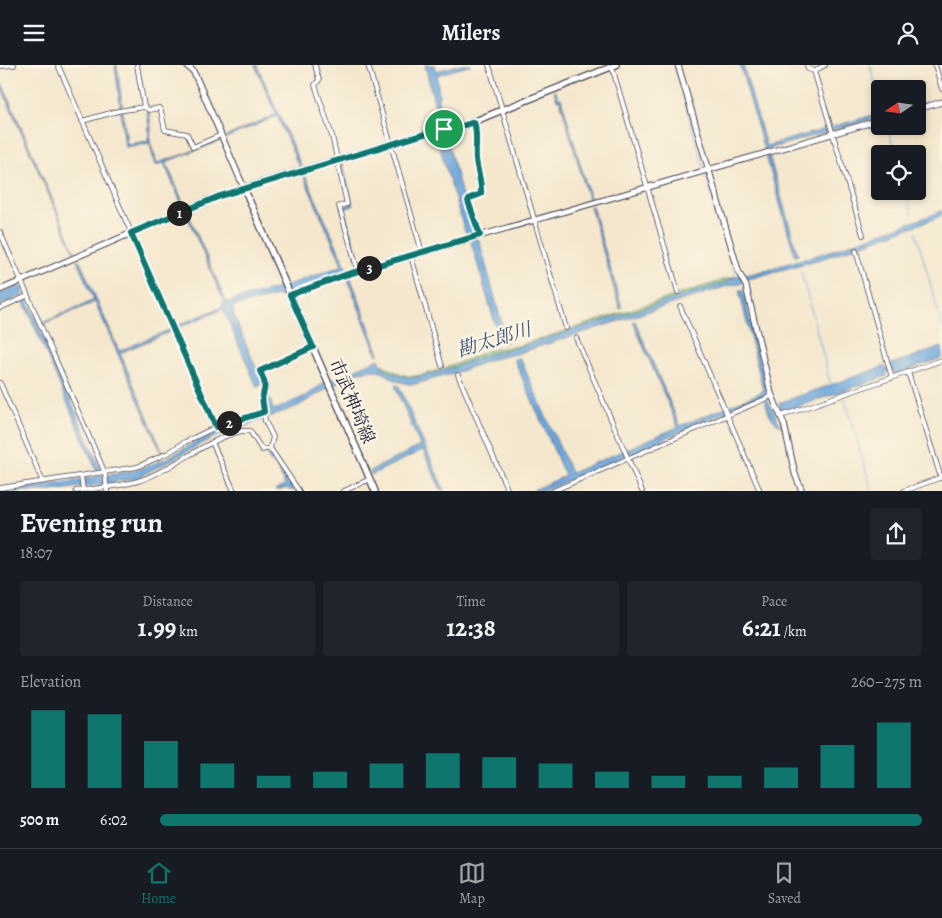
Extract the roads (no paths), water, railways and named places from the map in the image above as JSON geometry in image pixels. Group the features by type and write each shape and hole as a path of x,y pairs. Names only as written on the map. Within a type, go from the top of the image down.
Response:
{"main road":[{"path":"244,188 474,122 613,65"},
{"name":"市武神埼線","path":"244,188 375,491"}],"street":[{"path":"0,66 14,65"},
{"path":"58,65 216,427"},
{"path":"138,65 144,107"},
{"path":"0,290 208,200 244,188 196,77 190,67 186,65"},
{"path":"316,65 319,80 316,85 332,136 347,204 338,206 358,271"},
{"path":"368,65 422,252"},
{"path":"489,65 566,328"},
{"path":"613,65 678,292"},
{"path":"678,65 739,273 745,284 768,398 781,415 795,474 802,491"},
{"path":"808,65 808,69 814,71 825,65"},
{"path":"935,65 942,89"},
{"path":"814,71 863,235"},
{"path":"926,107 942,103"},
{"path":"82,121 122,110 144,107 148,110 160,109 165,130 187,134 193,147 221,135"},
{"path":"474,122 476,129 476,157 482,184 481,194 470,198 468,201 475,237"},
{"path":"290,294 411,255 871,122"},
{"path":"0,232 21,281 25,297 105,473 107,489"},
{"path":"856,251 892,377"},
{"path":"411,255 442,366"},
{"path":"0,308 25,297"},
{"path":"680,306 760,491"},
{"path":"576,338 642,491"},
{"path":"299,491 270,448 273,437 265,421 262,396 266,385 260,371 313,347"},
{"path":"781,415 942,360"},
{"path":"904,491 942,477 908,372"},
{"path":"458,375 508,491"},
{"path":"0,383 43,482"},
{"path":"553,491 768,398"},
{"path":"76,491 82,483 105,473 142,466 216,427 265,413"},
{"path":"0,489 43,482 82,483 107,489 138,481 220,438 248,430 262,450 270,448"},
{"path":"212,442 234,491"},
{"path":"344,491 370,479"}],"water":[{"path":"115,65 117,65 127,144 148,141 147,112 149,112 151,127 150,142 157,163 187,153 219,139 220,141 166,162 185,207 183,207 164,163 155,165 149,143 125,147"},
{"path":"255,65 257,65 302,168 300,169 277,116 225,137 276,114"},
{"path":"425,65 434,65 436,71 458,65 471,65 437,75 438,99 443,131 445,132 463,199 466,202 476,233 474,235 475,239 479,240 507,342 501,343 471,242 473,240 464,229 436,135 439,132 437,115"},
{"path":"740,65 743,65 766,146 871,116 871,120 764,150"},
{"path":"0,79 76,254 0,84"},
{"path":"554,91 556,91 558,98 561,98 591,201 589,201 560,100 557,100"},
{"path":"769,155 798,255 795,256 766,156"},
{"path":"342,161 353,206 344,209 361,267 359,267 341,208 350,205"},
{"path":"302,173 304,173 348,271 282,295 232,308 263,384 257,387 223,309 175,329 174,327 222,307 224,302 186,213 188,213 226,302 279,288 341,266 342,264"},
{"path":"590,206 592,206 622,308 620,309"},
{"path":"942,210 942,215 934,219 824,258 749,279 739,284 416,384 397,381 375,370 359,372 296,407 211,439 137,478 85,487 85,484 81,485 81,487 52,491 4,491 81,480 81,482 84,482 84,479 138,470 165,459 217,430 264,416 270,412 270,410 266,409 264,397 268,395 273,409 277,409 305,396 324,383 379,359 382,366 393,373 409,378 420,377 458,366 486,355 523,346 727,282 736,276 751,274 824,253"},
{"path":"79,259 119,351 171,329 172,331 120,353 162,454 95,302 42,323 94,300 77,260"},
{"path":"350,276 379,354 377,355 347,277"},
{"path":"18,286 21,287 24,295 0,305 0,294"},
{"path":"739,290 743,290 768,394 766,396 781,426 770,416 763,396 546,490 533,490 565,476 514,359 520,358 571,473 678,427 633,322 635,321 680,426 762,392"},
{"path":"27,299 100,471 97,472 23,300"},
{"path":"942,347 942,358 895,374 892,370 887,372 887,376 785,411 782,411 779,403 885,366 886,370 891,368 891,364"},
{"path":"397,385 444,490 441,490 423,450 371,475 370,471 420,446 395,386"},
{"path":"268,453 271,453 287,479 297,490 289,490 287,488 275,490 285,485 276,465 269,460"}],"waterway":[{"path":"674,65 704,168"},
{"path":"870,65 874,80"},
{"path":"890,135 892,145"},
{"path":"706,175 735,273"},
{"path":"908,200 912,214"},
{"path":"199,207 207,204"},
{"path":"188,213 196,209"},
{"path":"916,232 942,326"},
{"path":"801,271 831,385"},
{"path":"844,397 872,491"}],"water label":[{"name":"勘太郎川","path":"494,340"}]}
